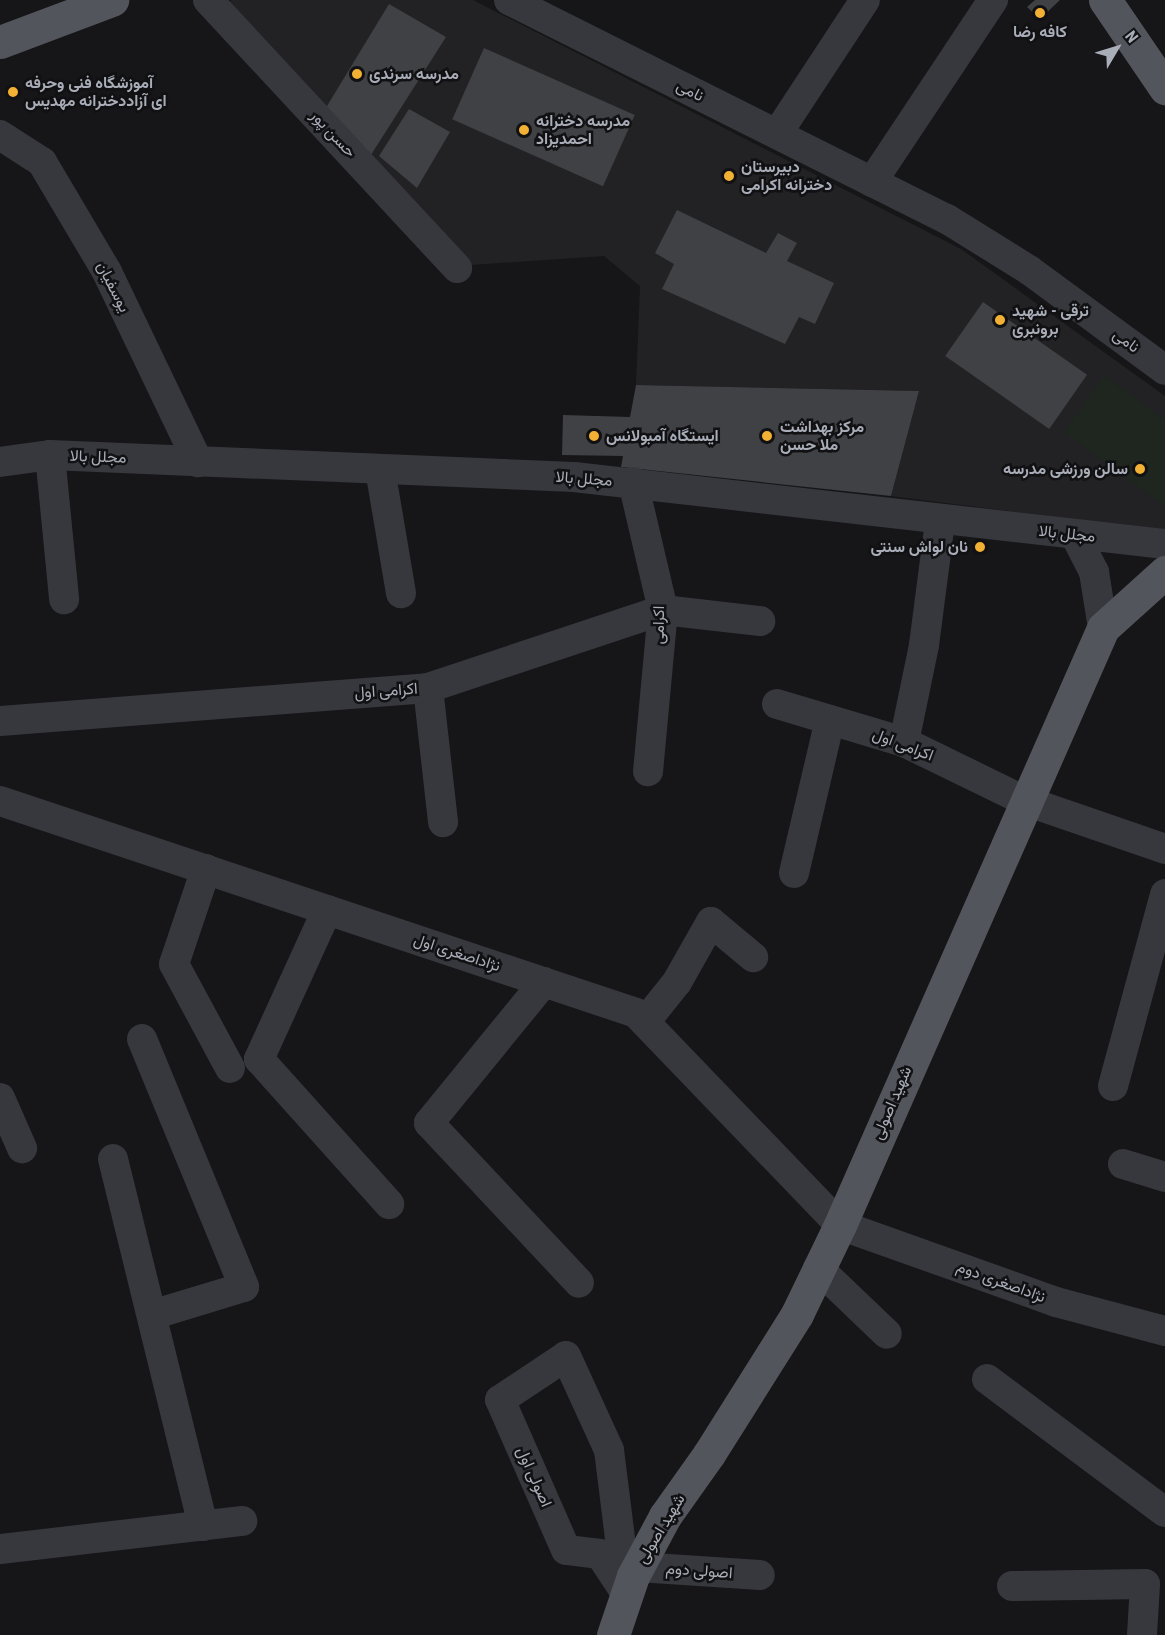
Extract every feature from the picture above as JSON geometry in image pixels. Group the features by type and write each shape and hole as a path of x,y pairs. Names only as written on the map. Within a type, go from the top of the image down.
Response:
{"main road":[{"path":"0,42 112,0"},
{"path":"1105,0 1165,88"},
{"name":"شهید اصولی","path":"613,1635 632,1581 665,1516 754,1384 840,1225 1023,800 1103,628 1165,572"}],"street":[{"name":"حسن پور","path":"208,0 457,268"},
{"name":"نامی","path":"509,0 947,219 1029,270 1165,370"},
{"path":"777,134 866,0"},
{"path":"872,182 993,0"},
{"name":"یوسفیان","path":"0,135 42,162 107,272 198,462"},
{"path":"50,455 64,599"},
{"name":"مجلل بالا","path":"0,462 50,455 633,482 940,520 1165,544"},
{"path":"380,469 401,593"},
{"name":"اکرامی","path":"633,482 663,610 648,771"},
{"path":"904,742 924,645 940,520"},
{"path":"1075,535 1094,572 1103,628"},
{"name":"اکرامی اول","path":"0,721 428,688 663,610 760,621"},
{"path":"428,688 443,822"},
{"name":"اکرامی اول","path":"777,704 904,742 1023,800 1165,849"},
{"path":"794,873 830,720"},
{"name":"نژاداصغری اول","path":"0,801 636,1013 840,1225"},
{"path":"206,869 174,964 230,1068"},
{"path":"1113,1086 1165,894"},
{"path":"327,910 259,1059 389,1204"},
{"path":"645,1022 677,982 711,922 753,957"},
{"path":"544,982 429,1123 579,1283"},
{"path":"142,1039 244,1287 152,1315"},
{"path":"0,1098 22,1148"},
{"path":"113,1159 203,1526"},
{"path":"1123,1164 1165,1177"},
{"name":"نژاداصغری دوم","path":"840,1225 1056,1302 1165,1331"},
{"path":"818,1268 887,1334"},
{"name":"اصولی اول","path":"566,1356 609,1450 632,1581 600,1554 566,1550 500,1400 566,1356"},
{"path":"987,1379 1165,1512"},
{"path":"0,1549 242,1521"},
{"name":"اصولی دوم","path":"632,1581 760,1575"},
{"path":"1012,1586 1145,1584 1143,1635"}],"shaded area":[{"path":"232,0 473,0 961,249 1165,396 1165,531 891,496 919,391 636,385 640,286 604,256 471,265 227,2"},
{"name":"سالن ورزشی مدرسه","path":"1104,376 1165,420 1165,506 1064,432"}],"building":[{"name":"کافه رضا","path":"1035,0 1060,0 1040,19 1027,7"},
{"path":"389,4 446,37 369,158 324,111"},
{"path":"484,48 635,115 603,186 452,119"},
{"path":"409,109 450,132 417,188 379,156"},
{"path":"677,210 766,253 778,233 797,243 787,261 834,283 815,324 799,317 785,344 662,289 674,264 655,253"},
{"path":"983,302 1087,375 1049,429 945,356"},
{"name":"مرکز بهداشت ملا حسن","path":"636,385 919,391 891,496 621,467 623,456 562,455 563,415 630,417"}],"place":[{"name":"کافه رضا","path":"1040,13"},
{"name":"مدرسه سرندی","path":"357,74"},
{"name":"آموزشگاه فنی وحرفه ای آزاددخترانه مهدیس","path":"13,92"},
{"name":"مدرسه دخترانه احمدیزاد","path":"524,130"},
{"name":"دبیرستان دخترانه اکرامی","path":"729,176"},
{"name":"ترقی - شهید برونبری","path":"1000,320"},
{"name":"ایستگاه آمبولانس","path":"594,436"},
{"name":"مرکز بهداشت ملا حسن","path":"767,436"},
{"name":"سالن ورزشی مدرسه","path":"1140,469"},
{"name":"نان لواش سنتی","path":"980,547"}]}
